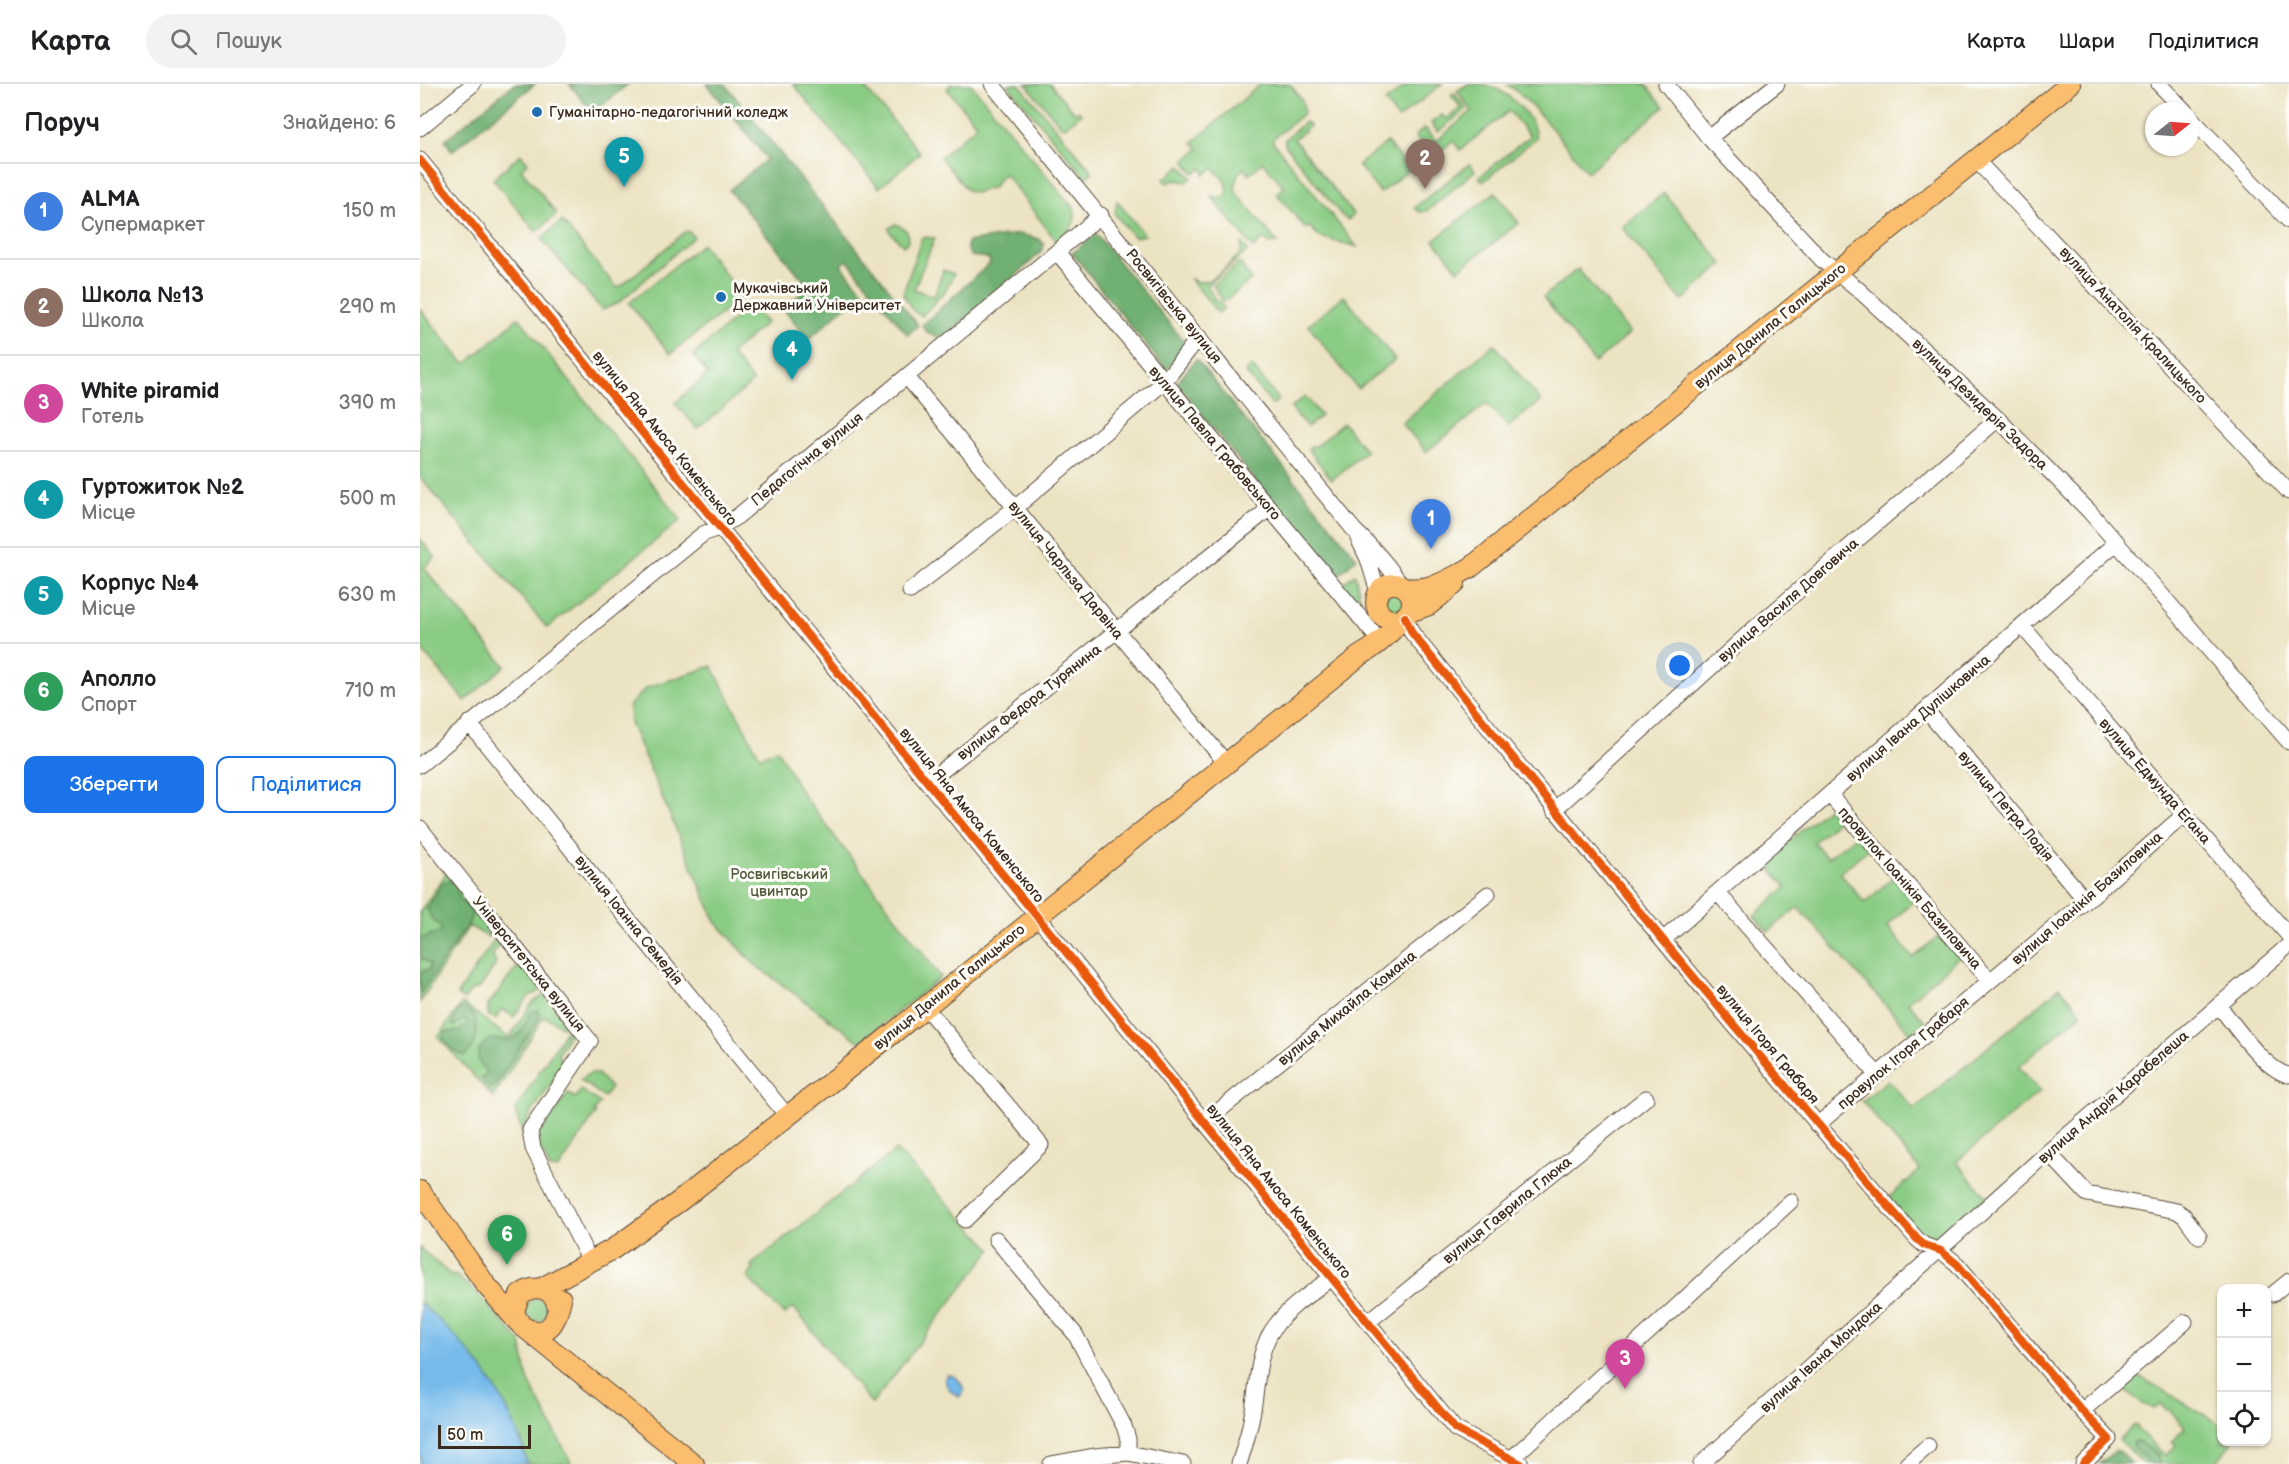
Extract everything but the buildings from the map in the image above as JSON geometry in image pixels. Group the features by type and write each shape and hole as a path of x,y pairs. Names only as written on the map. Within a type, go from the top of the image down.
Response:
{"main road":[{"name":"вулиця Данила Галицького","path":"534,1289 591,1263 663,1214 788,1117 1387,636 1406,616 1447,592 1470,568 2070,84"},
{"name":"вулиця Данила Галицького","path":"1404,587 1421,590 1435,587 1470,568"},
{"path":"1391,584 1404,587 1412,600 1406,616 1388,620 1378,601 1391,584"},
{"name":"вулиця Данила Галицького","path":"1358,657 1373,633 1378,601"},
{"path":"420,1191 492,1292 537,1340 567,1360 694,1464"},
{"name":"вулиця Данила Галицького","path":"557,1315 563,1293 591,1263"},
{"path":"492,1292 515,1293 534,1289 554,1296 560,1346 567,1360"},
{"path":"534,1289 516,1301 515,1315 522,1325 532,1331 546,1329 557,1315"}],"street":[{"path":"420,128 473,84"},
{"name":"Росвигівська вулиця","path":"992,84 1101,215 1354,530 1377,552 1404,587"},
{"name":"вулиця Дезидерія Задора","path":"1665,84 1709,138 1836,273 1859,290 1998,418 2117,542 2289,742"},
{"path":"1709,138 1777,84"},
{"path":"2159,84 2176,102"},
{"path":"2199,126 2289,221"},
{"name":"вулиця Анатолія Кралицького","path":"1976,159 2289,492"},
{"name":"вулиця Яна Амоса Коменського","path":"420,160 1455,1429 1516,1461"},
{"name":"Педагогічна вулиця","path":"473,720 703,534 738,516 1101,215"},
{"name":"вулиця Павла Грабовського","path":"1057,252 1373,633"},
{"path":"910,591 1015,508 1164,382 1199,337"},
{"name":"вулиця Чарльза Дарвіна","path":"907,377 1226,764"},
{"name":"вулиця Василя Довговича","path":"1554,810 1749,633 1998,418"},
{"name":"вулиця Федора Турянина","path":"928,782 1270,508"},
{"name":"Росвигівська вулиця","path":"1354,530 1368,559 1378,601"},
{"name":"вулиця Івана Дулішковича","path":"1718,893 2117,542"},
{"name":"вулиця Ігоря Грабаря","path":"1406,616 1412,633 1554,810 1817,1125 1917,1239 1924,1245 1941,1251 1957,1264 2082,1411 2109,1439 2083,1464"},
{"name":"вулиця Едмунда Еґана","path":"2022,626 2289,936"},
{"name":"вулиця Петра Лодія","path":"1926,710 2086,901"},
{"path":"420,765 473,720"},
{"name":"вулиця Іоанна Семедія","path":"473,720 788,1117"},
{"name":"провулок Іоанікія Базиловича","path":"1830,795 1990,981"},
{"name":"вулиця Іоанікія Базиловича","path":"1990,981 2185,814"},
{"name":"Університетська вулиця","path":"420,828 590,1041 530,1130 532,1148 591,1263"},
{"path":"1664,940 1718,893 1877,1074"},
{"name":"вулиця Михайла Комана","path":"1205,1122 1488,894"},
{"name":"вулиця Андрія Карабелеша","path":"1941,1251 2048,1152 2289,945"},
{"name":"провулок Ігоря Грабаря","path":"1817,1125 1990,981"},
{"path":"2219,1006 2266,1060 2281,1073 2289,1075"},
{"path":"925,1007 1041,1145 965,1220"},
{"name":"вулиця Гаврила Глюка","path":"1368,1322 1646,1098"},
{"path":"2048,1152 2087,1194 2177,1211 2184,1216 2199,1236"},
{"path":"1516,1461 1791,1201"},
{"path":"996,1239 1075,1334 1124,1426 1128,1439 1128,1453"},
{"name":"вулиця Івана Мондока","path":"1701,1464 1941,1251"},
{"path":"1239,1464 1253,1412 1260,1362 1266,1342 1275,1326 1287,1313 1332,1277"},
{"path":"2273,1294 2289,1281"},
{"path":"2082,1411 2185,1322"},
{"path":"1908,1464 1928,1446"},
{"path":"1051,1464 1128,1453 1183,1464"}],"green space":[{"path":"514,84 535,84 452,151 445,140"},
{"path":"569,84 628,84 593,113"},
{"path":"707,84 725,84 918,325 908,335 847,260 841,265 863,291 808,340 783,308 809,287 729,190 767,159"},
{"path":"793,84 862,84 920,153 879,188"},
{"path":"951,84 971,84 1074,209 1073,223 1068,232 1057,242 1005,174 999,178 994,187 975,193 967,190 940,157 977,125 947,89"},
{"path":"1007,84 1019,84 1093,172 1086,178"},
{"path":"1026,84 1050,84 1075,113 1078,111 1081,114 1066,126 1061,126"},
{"path":"1261,84 1290,84 1302,100 1304,113 1273,139 1273,142 1357,247 1320,237 1309,226 1306,229 1277,194 1284,187 1263,162 1249,174 1244,168 1238,174 1235,188 1237,194 1278,243 1269,244 1264,239 1253,248 1211,196 1220,198 1226,196 1227,188 1222,177 1213,168 1204,175 1203,168 1194,173 1184,161 1199,149 1193,142"},
{"path":"1408,84 1442,84 1398,119 1385,102"},
{"path":"1468,84 1491,86 1509,97 1530,120 1536,138 1483,182 1479,177 1530,136 1509,111 1460,150 1453,141 1432,158 1415,136 1425,128 1436,141 1472,111 1457,91"},
{"path":"1506,84 1646,84 1664,107 1587,172 1525,99"},
{"path":"1454,93 1467,109 1438,132 1431,123 1442,115 1446,119 1461,108 1451,95"},
{"path":"1305,122 1310,126 1294,139 1354,215 1348,220 1342,216 1285,145 1285,139"},
{"path":"1387,142 1409,170 1380,193 1358,165"},
{"path":"521,154 528,163 521,169 557,214 536,232 493,179"},
{"path":"1469,164 1475,171 1427,211 1420,212 1414,208"},
{"path":"1181,165 1192,178 1187,182 1174,180 1167,183 1164,179"},
{"path":"1495,192 1519,223 1458,270 1434,240"},
{"path":"1664,193 1723,264 1682,301 1622,227"},
{"path":"1117,201 1145,235 1133,236 1115,214"},
{"path":"562,221 616,287 621,286 686,231 694,237 618,303 602,310 543,241 543,237"},
{"path":"896,224 907,231 908,241 904,246 890,232 889,228"},
{"path":"1018,234 1039,239 1044,245 1042,251 1000,290 990,293 986,300 947,336 939,337 929,334 922,325 990,263 988,258 971,256 967,249 967,242"},
{"path":"1096,234 1187,345 1166,370 1072,253"},
{"path":"922,237 935,238 914,289 934,297 943,270 954,274 945,291 922,316 913,311 903,294"},
{"path":"1242,243 1248,251 1207,285 1216,301 1220,302 1224,308 1218,313 1190,278 1203,282 1216,275 1240,254"},
{"path":"702,244 743,297 670,354 629,303"},
{"path":"1238,264 1241,264 1251,280 1223,301 1213,285"},
{"path":"1578,269 1630,333 1595,363 1543,297"},
{"path":"1344,296 1395,360 1358,389 1308,325"},
{"path":"751,305 766,323 731,354 753,382 698,429 675,403 708,374 693,355"},
{"path":"420,309 463,362 467,363 518,318 520,319 681,520 547,628 420,477"},
{"path":"1494,344 1541,401 1508,427 1487,403 1426,452 1402,423"},
{"path":"1196,359 1357,558 1334,579 1177,383"},
{"path":"1252,366 1279,400 1272,405 1245,372"},
{"path":"1305,396 1321,416 1307,427 1291,408"},
{"path":"1343,423 1366,451 1332,480 1308,449 1316,446"},
{"path":"420,539 435,557 424,568 505,666 465,701 420,648"},
{"path":"1355,574 1364,617 1341,585"},
{"path":"1390,592 1398,592 1404,598 1404,606 1398,612 1390,612 1384,606 1384,598"},
{"name":"Росвигівський цвинтар","path":"712,666 760,757 777,749 802,793 941,977 860,1042 754,964 716,922 630,723 629,706 646,688"},
{"path":"1830,806 1840,819 1814,842 1827,858 1857,835 1869,848 1840,873 1865,903 1893,877 1913,902 1887,926 1913,958 1941,934 1960,956 1908,1002 1926,1022 1911,1034 1798,907 1768,932 1754,916 1786,887 1764,862"},
{"path":"447,872 494,929 488,937 469,926 420,1002 420,912"},
{"path":"451,881 456,885 461,902 466,904 472,914 469,923 420,994 420,975 424,970 429,970 430,964 421,958 420,939 441,931 441,927 432,919 427,908 443,882"},
{"path":"498,935 502,939 493,955 496,964 480,988 472,990 464,1000 457,995"},
{"path":"521,964 540,988 539,992 529,996 514,1017 502,1009 496,1019 488,1015 488,1005"},
{"path":"2060,987 2082,1013 2019,1067 2040,1091 1956,1162 1987,1197 1940,1240 1926,1237 1911,1226 1888,1198 1920,1170 1862,1101 1888,1080 1914,1109"},
{"path":"544,995 567,1021 563,1027 544,1016 493,1097 438,1037 461,1004 509,1038 532,1003"},
{"path":"465,1008 474,1015 477,1033 475,1043 464,1056 453,1050 443,1039 445,1032 459,1031 468,1024 467,1020 463,1020 454,1026 452,1024 459,1009"},
{"path":"537,1010 540,1014 538,1020 492,1089 486,1085 482,1077 486,1075 486,1071 478,1058 480,1049 491,1039 506,1040 514,1037 520,1032 531,1012"},
{"path":"569,1025 573,1028 558,1053 562,1070 533,1110 523,1135 515,1110"},
{"path":"590,1073 598,1074 611,1088 604,1097 580,1080"},
{"path":"581,1090 600,1103 594,1111 596,1113 560,1167 550,1169 537,1142 537,1137 568,1093 575,1098"},
{"path":"896,1150 992,1249 872,1404 793,1307 784,1315 747,1277 754,1269 750,1266"},
{"path":"420,1248 453,1277 455,1275 475,1291 521,1342 528,1380 572,1464 527,1464 522,1441 420,1301"},
{"path":"537,1299 545,1302 548,1310 545,1318 537,1321 529,1318 526,1310 529,1302"},
{"path":"2139,1376 2217,1423 2217,1446 2229,1446 2215,1464 2144,1464 2119,1440 2135,1424 2138,1426 2136,1428 2166,1456 2176,1445 2172,1441 2185,1428 2169,1409 2167,1410 2160,1403 2155,1408 2142,1404 2122,1386 2132,1377"},
{"path":"2134,1442 2139,1442 2158,1454 2159,1464 2151,1464 2132,1446"},
{"path":"2115,1451 2121,1453 2132,1464 2099,1464"}],"water":[{"path":"420,1303 472,1355 487,1375 511,1418 527,1464 420,1464"},
{"path":"947,1375 956,1378 962,1385 964,1391 959,1397 947,1385 945,1379"}],"cycle path":[{"path":"420,160 1455,1429 1521,1464"},
{"path":"1405,617 1412,633 1536,786 1852,1165 1917,1239 1924,1245 1941,1251 1957,1264 2082,1411 2109,1439 2083,1464"}],"place":[{"name":"Гуманітарно-педагогічний коледж","path":"537,112"},
{"name":"Корпус №4","path":"624,187"},
{"name":"Школа №13","path":"1425,189"},
{"name":"Мукачівський Державний Університет","path":"721,297"},
{"name":"Гуртожиток №2","path":"792,380"},
{"name":"ALMA","path":"1431,549"},
{"name":"Аполло","path":"507,1265"},
{"name":"White piramid","path":"1625,1389"}]}
